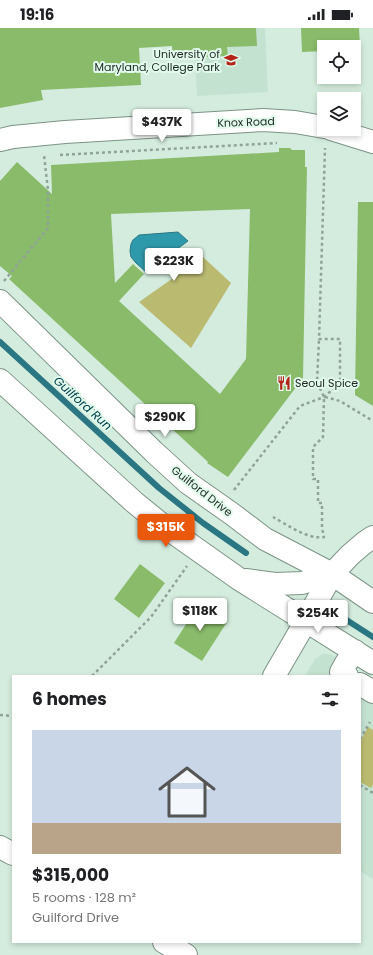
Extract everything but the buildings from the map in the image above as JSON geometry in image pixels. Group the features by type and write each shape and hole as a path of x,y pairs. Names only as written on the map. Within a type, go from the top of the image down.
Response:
{"street":[{"name":"Knox Road","path":"0,140 13,137 65,132 263,120 295,122 317,131"},
{"name":"Knox Road","path":"334,136 373,142"},
{"name":"Guilford Drive","path":"0,301 154,452 188,483 264,539 332,574 373,602"},
{"path":"0,380 134,502 161,524 239,579 373,663"},
{"path":"275,675 332,574 350,555 373,537"},
{"path":"239,579 275,584 290,584 302,583 332,574"},
{"path":"346,675 341,672 355,652"},
{"path":"361,685 373,692"},
{"path":"0,847 12,853"},
{"path":"166,943 186,955"}],"path":[{"path":"268,514 304,534 319,538 324,537 322,528 322,503 318,503 318,479 313,479 313,447 323,437 324,397 317,382 327,136"},
{"path":"56,155 280,143"},
{"path":"38,156 50,156"},
{"path":"0,278 4,281 48,228 48,190 44,156"},
{"path":"231,492 300,406 324,397 340,383 340,339 319,338"},
{"path":"324,397 340,400 373,421"},
{"path":"93,675 151,617 187,566"},
{"path":"0,715 12,716"},
{"path":"361,737 370,722"},
{"path":"361,786 373,793"}],"shaded area":[{"name":"University of Maryland, College Park","path":"193,28 265,28 268,92 197,96"},
{"path":"203,257 231,283 191,348 139,302"},
{"path":"323,654 332,655 373,682 373,879 361,872 361,675 306,675 315,659"},
{"path":"368,727 373,730 373,784 371,788 361,783 361,740"}],"water":[{"path":"178,232 188,241 146,272 131,257 131,244 139,235"}],"waterway":[{"name":"Guilford Run","path":"0,342 159,488 203,523 246,553"},
{"name":"Guilford Run","path":"345,619 373,637"}],"place":[{"name":"University of Maryland, College Park","path":"231,60"},
{"name":"Seoul Spice","path":"284,383"}]}
